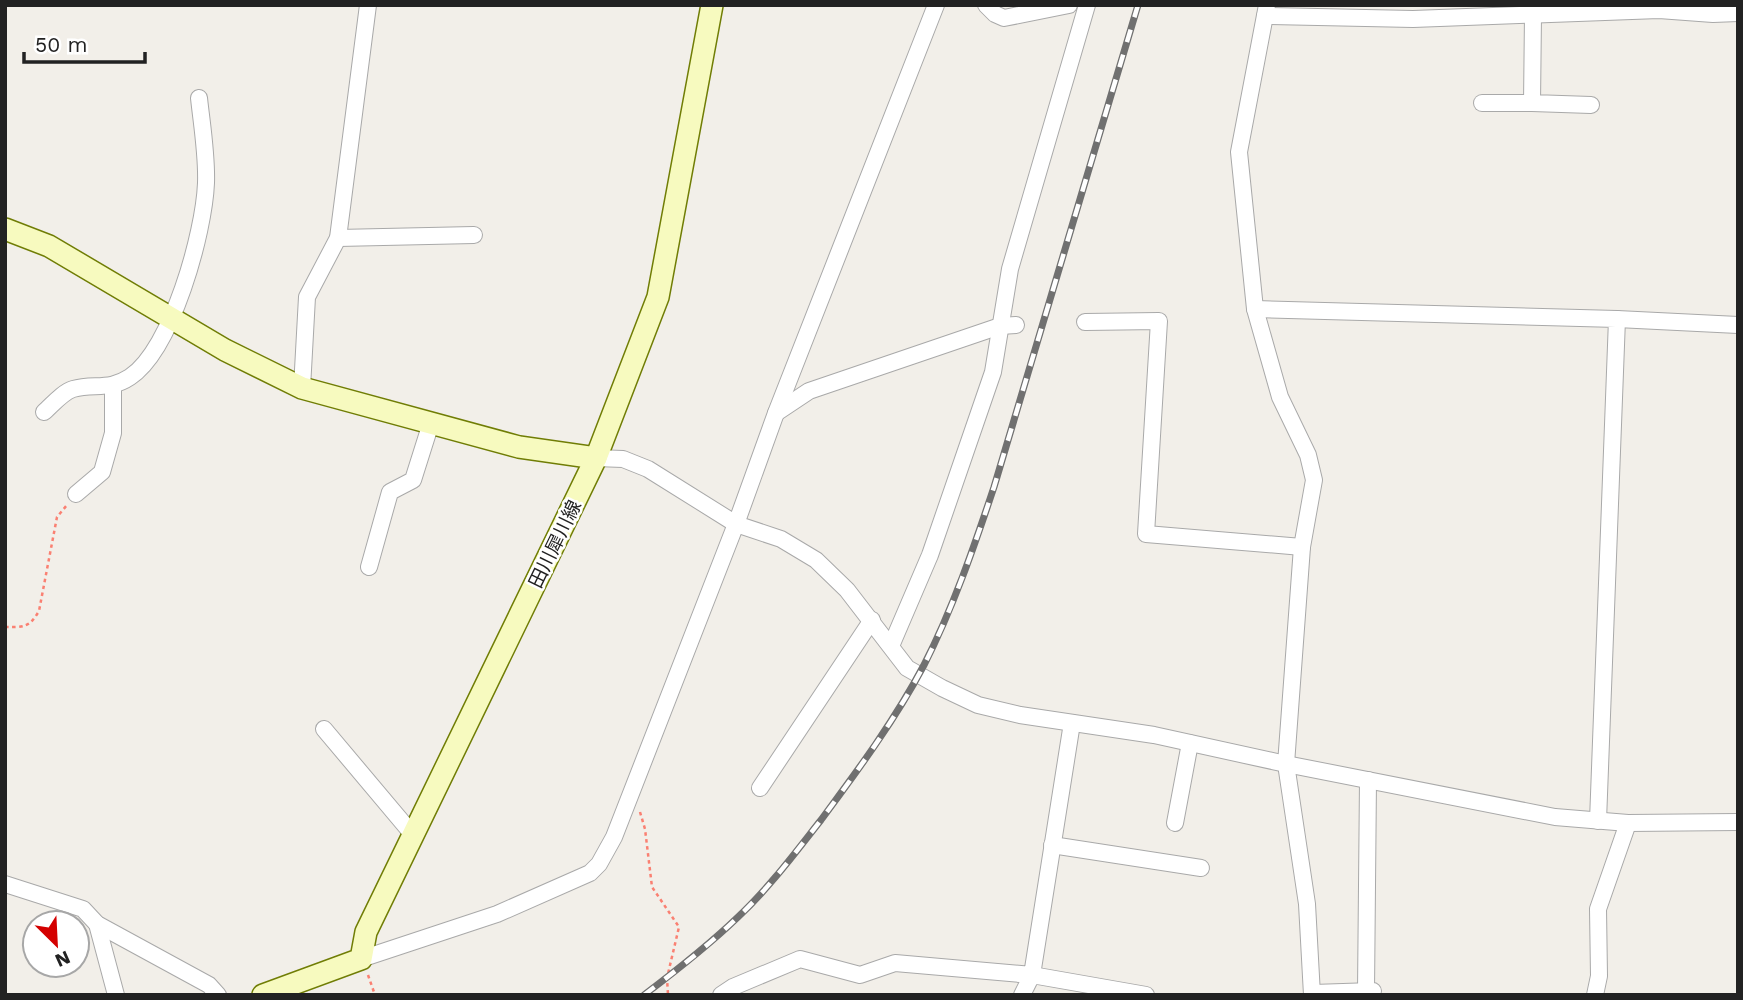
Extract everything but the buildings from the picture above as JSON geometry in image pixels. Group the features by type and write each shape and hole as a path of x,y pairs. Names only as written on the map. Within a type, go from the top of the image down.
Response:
{"main road":[{"name":"田川犀川線","path":"361,959 366,932 596,458 658,297 712,5"},
{"path":"5,229 49,246 225,350 302,388 519,447 596,458"},
{"path":"263,995 361,959"}],"street":[{"path":"302,388 306,297 338,238 368,5"},
{"path":"361,959 497,914 590,873 600,864 631,794 776,413 936,5"},
{"path":"993,8 1004,18 1069,5"},
{"path":"891,646 930,555 1008,325 1010,270 1087,5"},
{"path":"1368,780 1370,991 1313,994 1307,904 1286,764 1302,547 1314,480 1308,455 1280,397 1255,309 1238,152 1266,11 1413,19 1659,9 1713,14 1738,13"},
{"path":"1532,103 1533,15"},
{"path":"44,412 72,389 113,386 130,377 144,365 171,319 186,284 201,225 206,182 199,98"},
{"path":"1482,103 1591,105"},
{"path":"338,238 474,235"},
{"path":"1255,309 1738,325"},
{"path":"1598,821 1617,319"},
{"path":"1085,322 1159,321 1146,534 1302,547"},
{"path":"776,413 810,391 1008,325"},
{"path":"76,494 102,472 113,433 113,386"},
{"path":"369,567 390,492 413,480 431,424"},
{"path":"596,458 623,459 648,469 736,524 781,539 816,561 847,590 907,668 978,705 1020,715 1154,735 1555,817 1628,823 1738,822"},
{"path":"761,788 872,620"},
{"path":"1022,995 1032,975 1072,723"},
{"path":"324,729 414,836"},
{"path":"1175,823 1189,743"},
{"path":"1595,995 1599,976 1598,909 1628,823"},
{"path":"1052,845 1201,868"},
{"path":"5,884 83,909 97,924 209,985 218,995"},
{"path":"97,924 116,995"},
{"path":"721,995 733,987 800,959 860,975 895,963 1032,975 1146,995"}],"path":[{"path":"5,627 23,627 32,623 39,611 57,517 76,494"},
{"path":"631,794 645,829 652,887 679,927 667,978 668,995"}],"railway":[{"path":"644,995 716,937 771,882 862,763 901,705 935,643 971,555 994,487 1138,5"}]}
